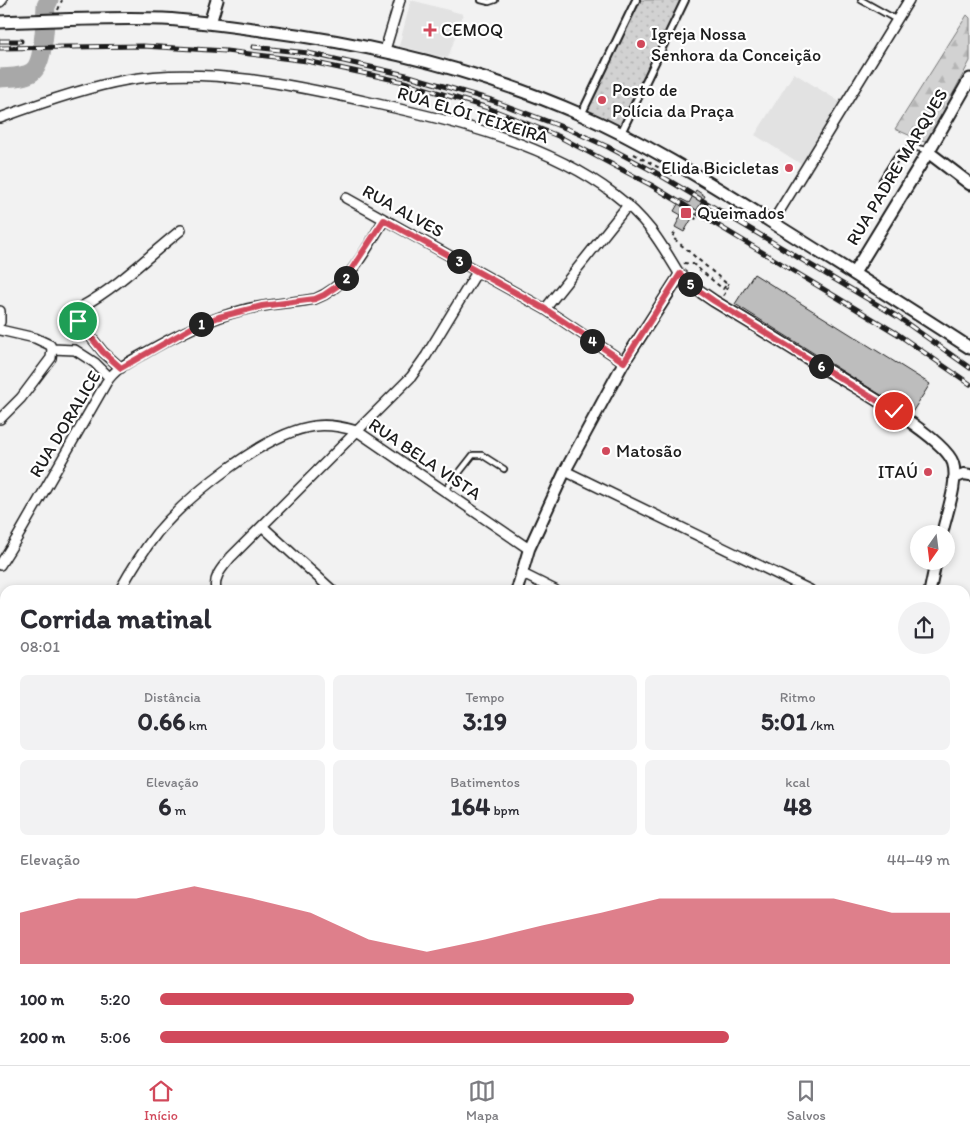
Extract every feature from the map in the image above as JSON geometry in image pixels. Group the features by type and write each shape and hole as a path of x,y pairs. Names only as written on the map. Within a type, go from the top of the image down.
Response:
{"main road":[{"path":"210,23 217,0"},
{"path":"0,22 121,18 210,23 298,35 385,50 493,81 581,114 621,133 693,173 970,348"},
{"name":"RUA PADRE MARQUES","path":"854,273 970,79"},
{"path":"928,152 970,184"}],"street":[{"path":"385,50 400,0"},
{"path":"581,114 636,0"},
{"path":"621,133 686,0"},
{"path":"772,223 909,0"},
{"name":"RUA ELÓI TEIXEIRA","path":"0,118 30,107 126,80 154,77 202,76 273,83 343,96 411,111 512,142 557,159 579,170 614,193 650,226 680,274 695,288 894,411 948,455 953,464 954,478"},
{"name":"RUA ALVES","path":"346,198 545,309 624,362"},
{"path":"545,309 628,205"},
{"name":"RUA DORALICE","path":"0,565 18,538 109,378 121,368 193,327 219,317 253,308 315,299 324,295 343,282 384,220"},
{"path":"121,368 103,352 78,321 76,316 78,311 81,307 116,285 147,256 181,230"},
{"path":"215,585 214,581 217,574 230,557 401,388 414,372 477,272"},
{"path":"518,585 529,549 565,471 624,362 680,274"},
{"path":"0,311 0,322"},
{"path":"0,330 42,340 50,345 52,349 51,358 30,388 0,419"},
{"path":"52,349 75,350 95,363 109,378"},
{"name":"RUA BELA VISTA","path":"123,585 144,549 175,513 209,483 240,460 285,434 315,426 329,425 356,431 529,549"},
{"path":"565,471 800,585"},
{"path":"944,525 954,478 964,474 970,475"},
{"path":"262,526 327,585"},
{"path":"931,585 934,570"},
{"path":"521,573 545,585"}],"lane":[{"path":"481,0 489,2 495,0"},
{"path":"861,0 897,20"},
{"path":"882,180 900,153 908,148 915,147 928,152"},
{"path":"444,492 473,455 482,455 504,469"}],"path":[{"path":"632,153 682,181"},
{"path":"687,214 698,220"},
{"path":"676,233 672,237 674,239 730,285 725,290 726,292"},
{"path":"693,264 723,289 727,284"}],"shaded area":[{"name":"CEMOQ","path":"411,0 463,14 448,58 399,46"},
{"path":"794,73 840,102 801,164 755,135"}],"green space":[{"path":"636,0 685,0 621,133 581,115"},
{"path":"967,15 970,18 970,61 927,143 895,129"}],"building":[{"name":"Queimados","path":"696,190 705,196 684,232 675,227 681,215 674,211 681,199 689,203"},
{"path":"754,274 930,384 911,414 735,304"}],"waterway":[{"path":"0,78 25,75 32,72 36,67 41,52 46,6 49,0"}],"railway":[{"path":"0,41 21,41"},
{"path":"0,48 143,46 226,51 307,61 404,82 488,108 558,136 651,185 896,333 970,384"},
{"path":"253,47 308,53 406,75 491,100 573,131 653,171 898,317 970,368"}],"place":[{"name":"CEMOQ","path":"430,30"},
{"name":"Igreja Nossa Senhora da Conceição","path":"641,44"},
{"name":"Posto de Polícia da Praça","path":"602,100"},
{"name":"Elida Bicicletas","path":"789,168"},
{"name":"Queimados","path":"686,213"},
{"name":"Matosão","path":"606,451"},
{"name":"ITAÚ","path":"928,472"}],"route":[{"path":"78,321 103,352 121,368 193,327 219,317 262,306 315,299 324,295 343,282 384,220 545,309 624,362 680,274 688,283 714,301 894,411"}]}
